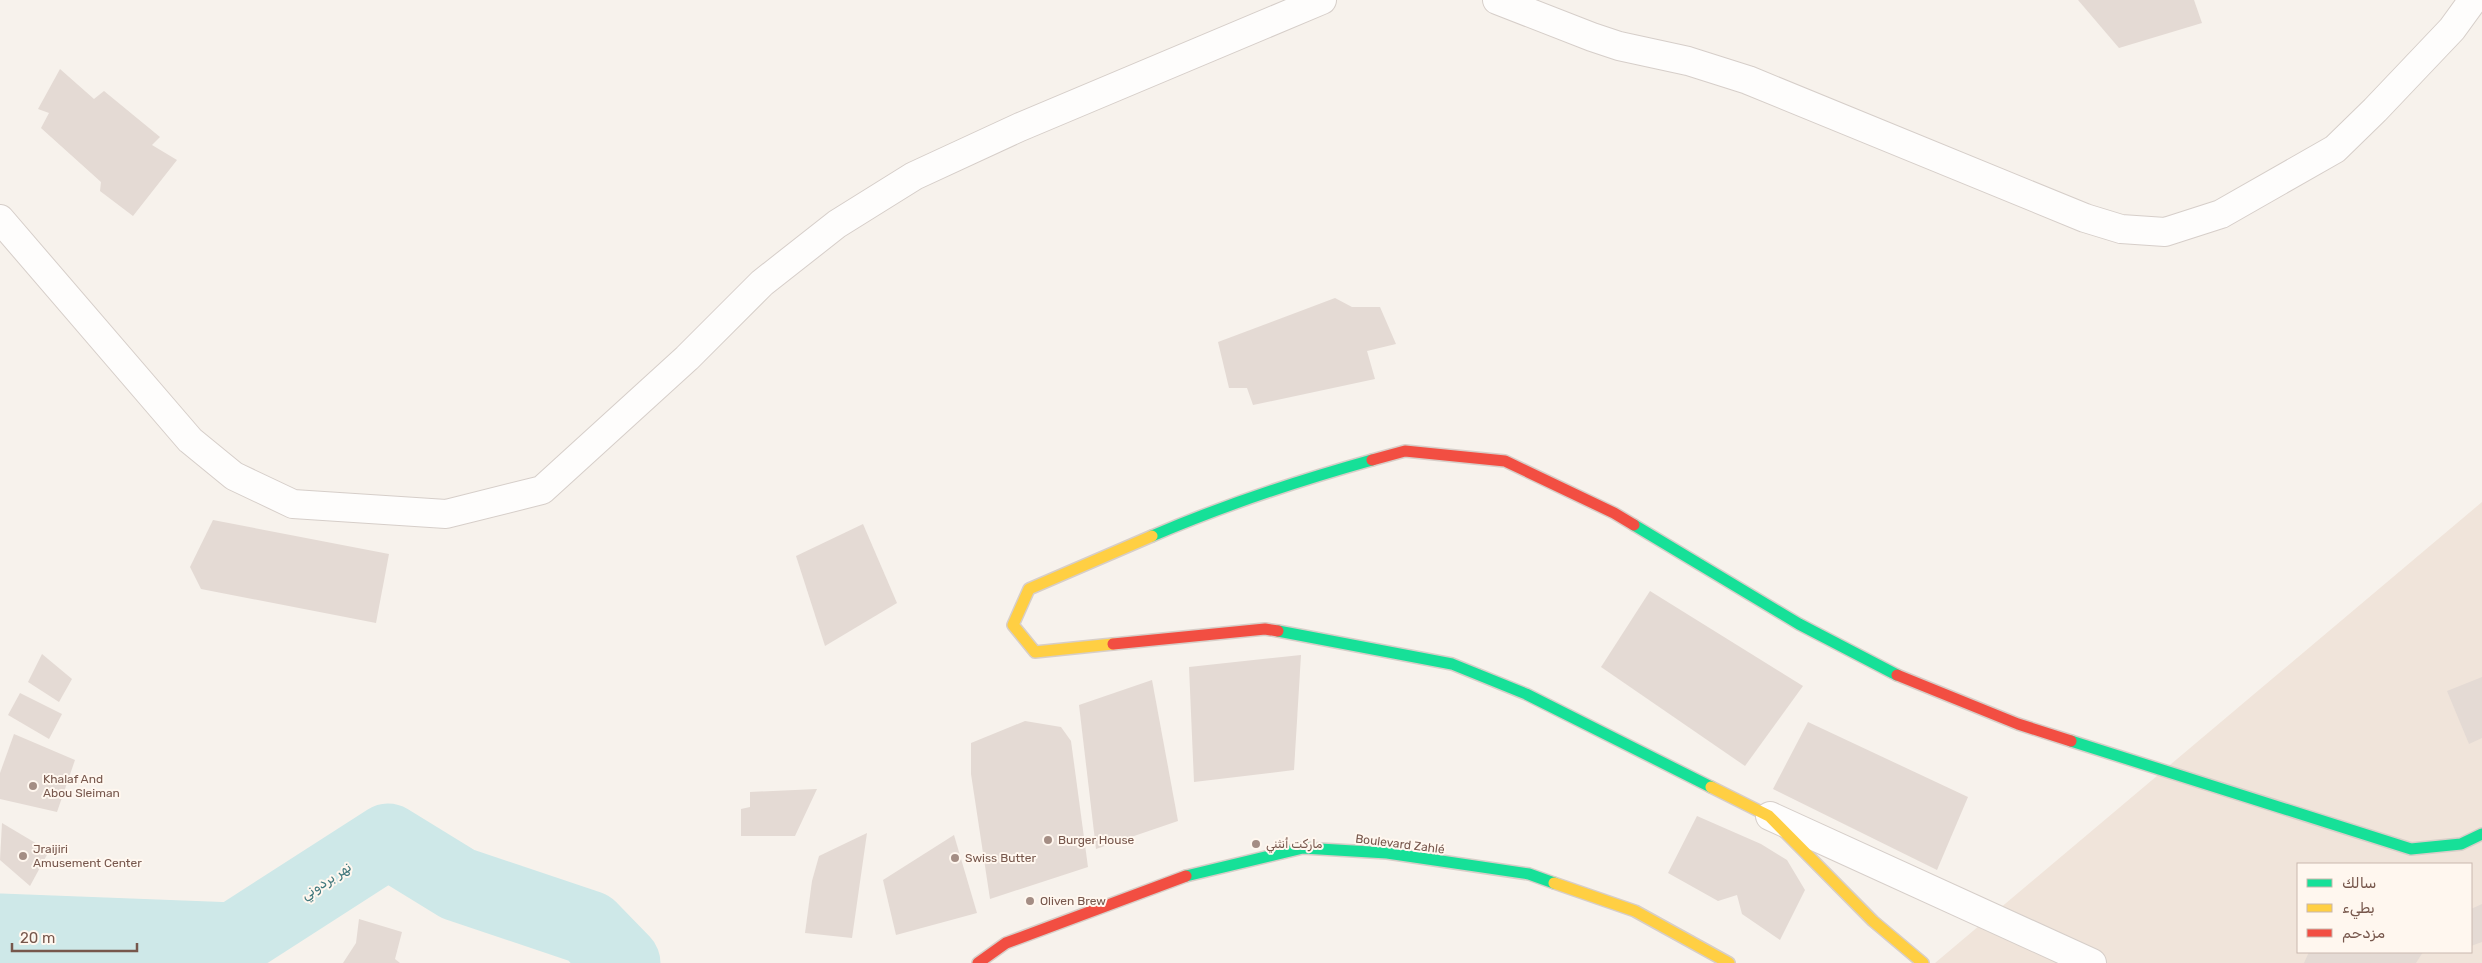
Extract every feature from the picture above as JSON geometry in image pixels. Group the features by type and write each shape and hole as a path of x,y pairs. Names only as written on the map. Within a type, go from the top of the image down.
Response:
{"street":[{"path":"0,219 190,440 234,476 293,504 446,514 542,490 680,365 762,283 837,224 914,176 1020,127 1322,0"},
{"path":"1496,0 1619,46 1688,61 1748,80 2086,218 2121,229 2165,232 2221,214 2335,149 2452,29 2473,0"},
{"path":"2092,963 1769,816 1526,694 1452,664 1265,629 1035,652 1013,625 1029,589 1227,505 1306,478 1405,451 1505,461 1614,513 1799,624 1892,673 2018,724 2411,849 2461,844 2482,834"},
{"path":"1769,816 1872,921 1923,963"},
{"name":"Boulevard Zahlé","path":"978,963 1006,943 1183,877 1303,848 1387,853 1529,874 1635,911 1718,955 1729,963"}],"shaded area":[{"path":"2482,502 2482,963 1935,963"}],"building":[{"path":"2078,0 2194,0 2202,23 2119,48"},
{"path":"60,69 94,99 104,91 160,137 152,145 177,160 133,216 100,191 101,182 41,128 49,113 38,109"},
{"path":"1335,298 1352,307 1380,307 1396,344 1367,351 1375,379 1253,405 1247,388 1229,388 1218,342"},
{"path":"213,520 389,554 376,623 201,589 190,567"},
{"path":"863,524 897,603 825,646 796,556"},
{"path":"1650,591 1803,686 1745,766 1601,667"},
{"path":"42,654 72,679 59,702 28,682"},
{"path":"1301,655 1294,770 1194,782 1189,667"},
{"path":"2482,677 2482,738 2469,744 2447,691"},
{"path":"1152,680 1178,821 1096,849 1079,705"},
{"path":"20,693 62,714 49,739 8,715"},
{"path":"1025,721 1061,727 1071,741 1088,867 990,899 971,774 971,743"},
{"path":"1808,722 1968,797 1937,870 1773,789"},
{"name":"Khalaf And Abou Sleiman","path":"14,734 75,760 57,812 0,799 0,773"},
{"path":"817,789 795,836 741,836 741,809 750,807 750,792"},
{"path":"1697,816 1761,844 1787,860 1805,890 1780,940 1742,914 1737,895 1718,901 1668,873"},
{"name":"Jraijiri Amusement Center","path":"2,823 49,851 30,886 0,860"},
{"path":"867,833 852,938 805,933 812,881 819,856"},
{"path":"954,835 977,913 896,935 883,880"},
{"path":"2482,904 2482,942 2472,946 2472,909"},
{"path":"359,919 402,932 395,959 400,963 343,963 356,943"},
{"path":"2309,953 2422,953 2416,963 2304,963"}],"waterway":[{"name":"نهر بردوني","path":"0,931 234,940 388,841 458,884 589,928 623,963"}],"traffic: fast":[{"path":"1152,536 1261,494 1372,460"},
{"path":"1634,525 1799,624 1897,675"},
{"path":"1278,631 1452,664 1526,694 1711,787"},
{"path":"2071,741 2411,849 2461,844 2482,834"},
{"path":"1186,876 1303,848 1387,853 1529,874 1554,883"}],"traffic: slow":[{"path":"1113,644 1035,652 1013,625 1029,589 1152,536"},
{"path":"1711,787 1769,816 1873,921 1923,963"},
{"path":"1554,883 1635,911 1729,963"}],"traffic: jam":[{"path":"1372,460 1405,451 1505,461 1614,513 1634,525"},
{"path":"1113,644 1265,629 1278,631"},
{"path":"1897,675 2018,724 2071,741"},
{"path":"978,963 1006,943 1186,876"}],"place":[{"name":"Khalaf And Abou Sleiman","path":"33,786"},
{"name":"Burger House","path":"1048,840"},
{"name":"ماركت أنثني","path":"1256,844"},
{"name":"Jraijiri Amusement Center","path":"23,856"},
{"name":"Swiss Butter","path":"955,858"},
{"name":"Oliven Brew","path":"1030,901"}]}
